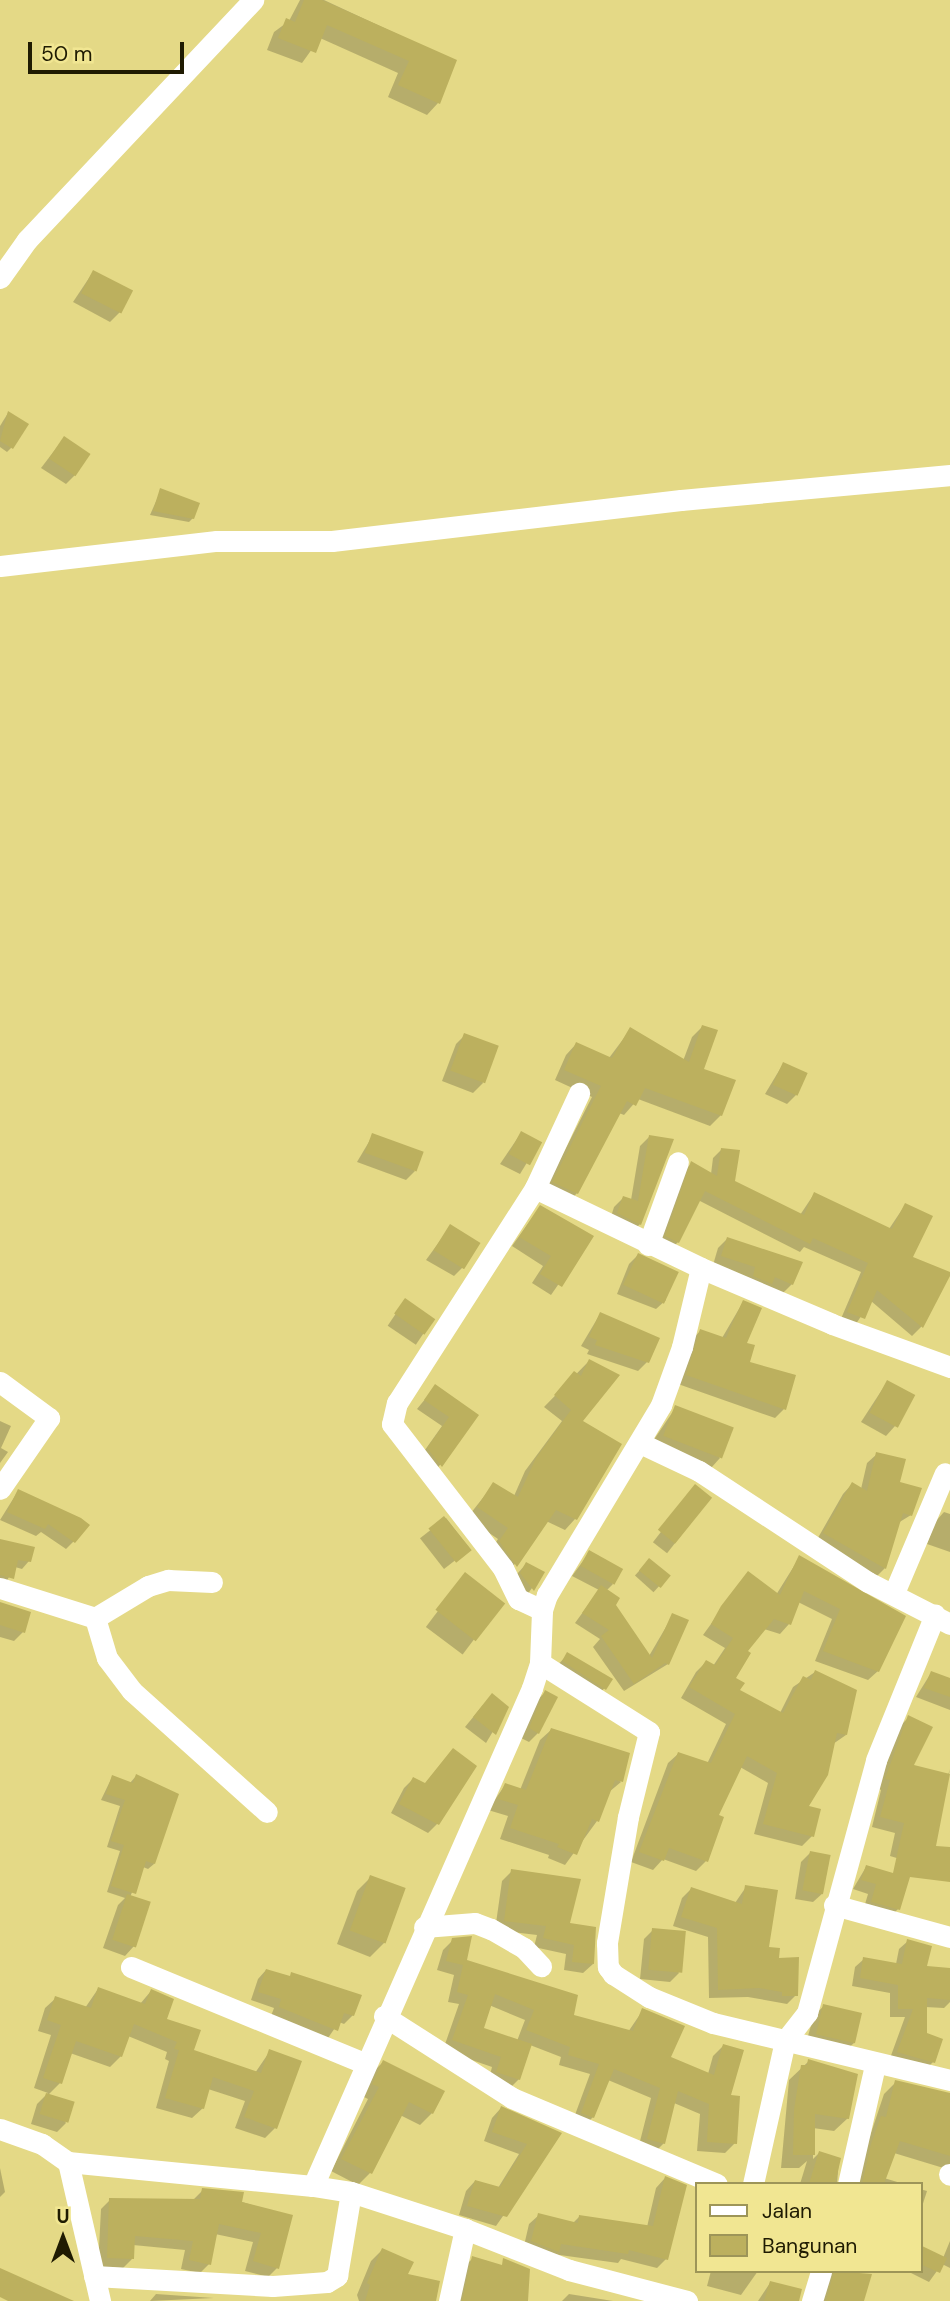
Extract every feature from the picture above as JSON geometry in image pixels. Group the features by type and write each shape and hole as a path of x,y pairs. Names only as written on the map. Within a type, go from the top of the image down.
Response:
{"street":[{"path":"0,278 27,240 253,0"},
{"path":"0,566 217,541 332,541 950,475"},
{"path":"542,1609 517,1599 503,1567 392,1424 397,1403 535,1188 579,1093"},
{"path":"648,1245 678,1162"},
{"path":"535,1188 648,1245 701,1268 832,1324 950,1367"},
{"path":"313,2186 384,2016 507,1748 540,1663 542,1609 557,1576 640,1443 670,1385 701,1268"},
{"path":"0,1382 49,1418 0,1489"},
{"path":"640,1443 699,1471 846,1568 942,1619 876,1760 834,1905 807,2013 785,2041 753,2182"},
{"path":"894,1593 945,1472"},
{"path":"0,1588 95,1618 148,1586 168,1580 212,1582"},
{"path":"95,1618 107,1658 132,1691 267,1812"},
{"path":"540,1663 649,1732 628,1817 607,1943 608,1967 649,1997 713,2023 950,2080"},
{"path":"834,1905 950,1937"},
{"path":"424,1927 475,1923 524,1948 541,1966"},
{"path":"131,1967 365,2063"},
{"path":"384,2016 512,2098 713,2182"},
{"path":"848,2182 875,2064"},
{"path":"0,2129 50,2148 68,2162 351,2192 465,2229 569,2270 687,2301"},
{"path":"68,2162 100,2301"},
{"path":"94,2276 272,2294 327,2282 337,2276 351,2192"},
{"path":"449,2301 465,2229"},
{"path":"813,2301 820,2273"}],"building":[{"path":"304,0 322,0 457,60 440,104 398,85 409,61 327,25 316,53 278,38 286,18 295,22"},
{"path":"93,270 133,290 121,314 81,293"},
{"path":"8,411 29,424 13,449 0,441"},
{"path":"64,436 91,454 75,476 49,458"},
{"path":"160,488 200,503 194,519 153,511"},
{"path":"702,1025 718,1030 704,1069 736,1080 722,1116 645,1088 636,1106 627,1101 578,1194 552,1182 601,1086 564,1070 576,1042 612,1058 630,1027 689,1062"},
{"path":"464,1033 499,1046 485,1083 450,1071"},
{"path":"783,1062 808,1073 797,1096 773,1085"},
{"path":"521,1131 542,1142 530,1165 509,1154"},
{"path":"372,1133 424,1152 417,1172 365,1153"},
{"path":"649,1135 674,1139 641,1225 617,1213 623,1196 638,1201"},
{"path":"721,1148 740,1150 735,1181 804,1215 814,1192 892,1229 905,1203 933,1216 913,1257 950,1272 950,1276 923,1328 877,1290 865,1319 847,1312 868,1263 813,1238 810,1244 705,1191 679,1243 665,1236 691,1161 717,1176"},
{"path":"540,1205 594,1236 562,1287 540,1274 551,1256 519,1237"},
{"path":"450,1224 481,1243 464,1269 434,1250"},
{"path":"727,1237 803,1262 793,1285 775,1277 772,1284 753,1276 755,1267 721,1256"},
{"path":"638,1253 679,1272 664,1304 623,1285"},
{"path":"405,1298 435,1319 424,1335 394,1314"},
{"path":"743,1300 762,1308 747,1343 755,1345 750,1362 796,1375 786,1410 686,1375 700,1329 726,1338"},
{"path":"600,1312 660,1338 649,1363 595,1345 597,1340 589,1337"},
{"path":"589,1359 620,1375 583,1421 622,1444 577,1520 556,1510 517,1567 499,1541 508,1528 477,1507 493,1482 518,1497 536,1458 571,1410 554,1395 574,1371 581,1376"},
{"path":"887,1380 915,1395 898,1428 870,1413"},
{"path":"435,1384 479,1415 442,1467 427,1448 449,1417 424,1400"},
{"path":"675,1405 734,1428 722,1458 663,1436"},
{"path":"876,1452 906,1459 900,1482 922,1488 912,1516 903,1513 886,1569 823,1533 852,1482 867,1491"},
{"path":"695,1484 712,1498 675,1544 658,1530"},
{"path":"18,1489 81,1518 90,1525 75,1543 48,1524 45,1529 7,1512"},
{"path":"444,1516 472,1550 456,1563 428,1529"},
{"path":"0,1539 35,1547 31,1562 18,1560 14,1579 0,1575"},
{"path":"589,1550 623,1569 614,1585 580,1566"},
{"path":"799,1555 906,1616 879,1672 823,1651 840,1609 804,1591 791,1625 774,1619 748,1651 751,1653 736,1678 745,1683 740,1690 783,1713 803,1676 811,1680 815,1670 857,1690 847,1735 837,1733 828,1775 809,1806 821,1809 814,1837 763,1824 777,1773 747,1756 719,1815 724,1817 708,1862 669,1848 664,1861 639,1852 678,1752 711,1763 735,1714 689,1687 706,1660 715,1665 733,1638 711,1624 721,1606 748,1571 780,1595"},
{"path":"649,1558 671,1576 661,1588 639,1570"},
{"path":"526,1562 545,1572 534,1591 520,1573"},
{"path":"465,1572 505,1603 476,1641 435,1610"},
{"path":"601,1585 620,1598 616,1605 652,1658 672,1613 689,1620 669,1665 665,1663 634,1684 601,1636 609,1630 582,1613"},
{"path":"0,1602 31,1612 25,1633 0,1625"},
{"path":"567,1652 613,1679 606,1690 562,1661"},
{"path":"931,1671 950,1678 950,1697 924,1688"},
{"path":"545,1690 558,1697 539,1734 529,1728"},
{"path":"492,1693 509,1707 496,1735 473,1717"},
{"path":"908,1715 933,1727 914,1765 950,1774 936,1846 950,1847 950,1882 910,1877 900,1910 871,1902 876,1884 861,1880 866,1865 893,1873 904,1823 880,1817 890,1780 885,1779"},
{"path":"551,1728 630,1753 623,1782 615,1780 599,1822 592,1819 577,1855 557,1847 559,1844 510,1828 518,1805 498,1799 505,1783 526,1790"},
{"path":"453,1748 477,1766 439,1825 399,1804 413,1777 425,1783"},
{"path":"136,1774 179,1794 155,1864 146,1861 136,1894 111,1886 124,1845 111,1841 125,1800 106,1794 112,1775 133,1783"},
{"path":"810,1851 831,1855 823,1894 802,1890"},
{"path":"511,1869 581,1879 570,1923 596,1927 594,1964 572,1962 574,1945 543,1938 546,1926 504,1921"},
{"path":"370,1875 406,1888 386,1943 350,1930"},
{"path":"745,1885 778,1890 769,1947 780,1948 779,1958 799,1957 798,1996 782,1996 782,1992 759,1988 718,1990 717,1928 681,1917 691,1887 742,1904"},
{"path":"127,1894 151,1902 136,1947 112,1940"},
{"path":"652,1928 686,1931 682,1973 648,1970"},
{"path":"472,1936 467,1960 578,1995 574,2015 633,2031 642,2008 685,2026 671,2057 714,2075 723,2044 744,2050 731,2095 740,2096 737,2144 707,2142 709,2104 678,2091 665,2144 647,2139 660,2088 614,2069 594,2118 581,2113 599,2064 568,2055 570,2047 526,2030 534,2010 495,1994 484,2028 532,2044 520,2080 496,2072 501,2057 452,2040 468,1995 457,1992 463,1965 446,1961 452,1938"},
{"path":"907,1939 932,1946 927,1966 950,1968 950,2000 927,1998 927,2033 943,2039 935,2063 897,2052 913,2009 898,2009 898,1985 860,1978 863,1957 902,1964"},
{"path":"266,1969 290,1976 291,1972 362,1995 354,2016 344,2013 338,2031 279,2007 281,1999 258,1992"},
{"path":"98,1987 145,2004 151,1989 174,1999 167,2019 201,2030 194,2050 261,2073 269,2049 302,2061 277,2129 244,2117 254,2091 213,2077 204,2109 165,2098 179,2050 174,2049 177,2042 134,2024 122,2057 76,2041 62,2084 43,2078 61,2025 47,2020 55,1996 91,2008"},
{"path":"823,2004 862,2013 855,2043 816,2034"},
{"path":"808,2059 858,2074 849,2119 815,2114 815,2155 793,2155 794,2110 801,2065 807,2065"},
{"path":"383,2060 445,2091 433,2114 409,2102 372,2174 341,2159 379,2087 372,2084"},
{"path":"895,2080 950,2093 950,2156 900,2141 885,2182 862,2182 881,2116 886,2117"},
{"path":"46,2093 75,2102 68,2123 40,2114"},
{"path":"501,2106 562,2133 507,2217 467,2206 475,2180 500,2187 527,2144 492,2132"},
{"path":"819,2151 841,2158 835,2182 810,2182"},
{"path":"665,2176 687,2185 668,2260 629,2250 628,2254 561,2244 559,2252 531,2241 538,2213 578,2223 579,2215 653,2226"},
{"path":"202,2188 244,2192 242,2202 293,2215 279,2269 253,2261 261,2233 219,2224 211,2265 189,2260 193,2241 135,2236 134,2259 107,2258 109,2198 200,2199"},
{"path":"922,2246 947,2258 940,2273 922,2265"},
{"path":"382,2248 414,2262 408,2274 440,2281 436,2301 365,2301 370,2285 367,2283"},
{"path":"472,2256 502,2265 503,2258 530,2269 528,2301 462,2301"},
{"path":"0,2268 74,2301 8,2301 0,2297"},
{"path":"833,2273 872,2274 864,2301 826,2301"},
{"path":"770,2281 802,2289 799,2301 764,2301"}]}
